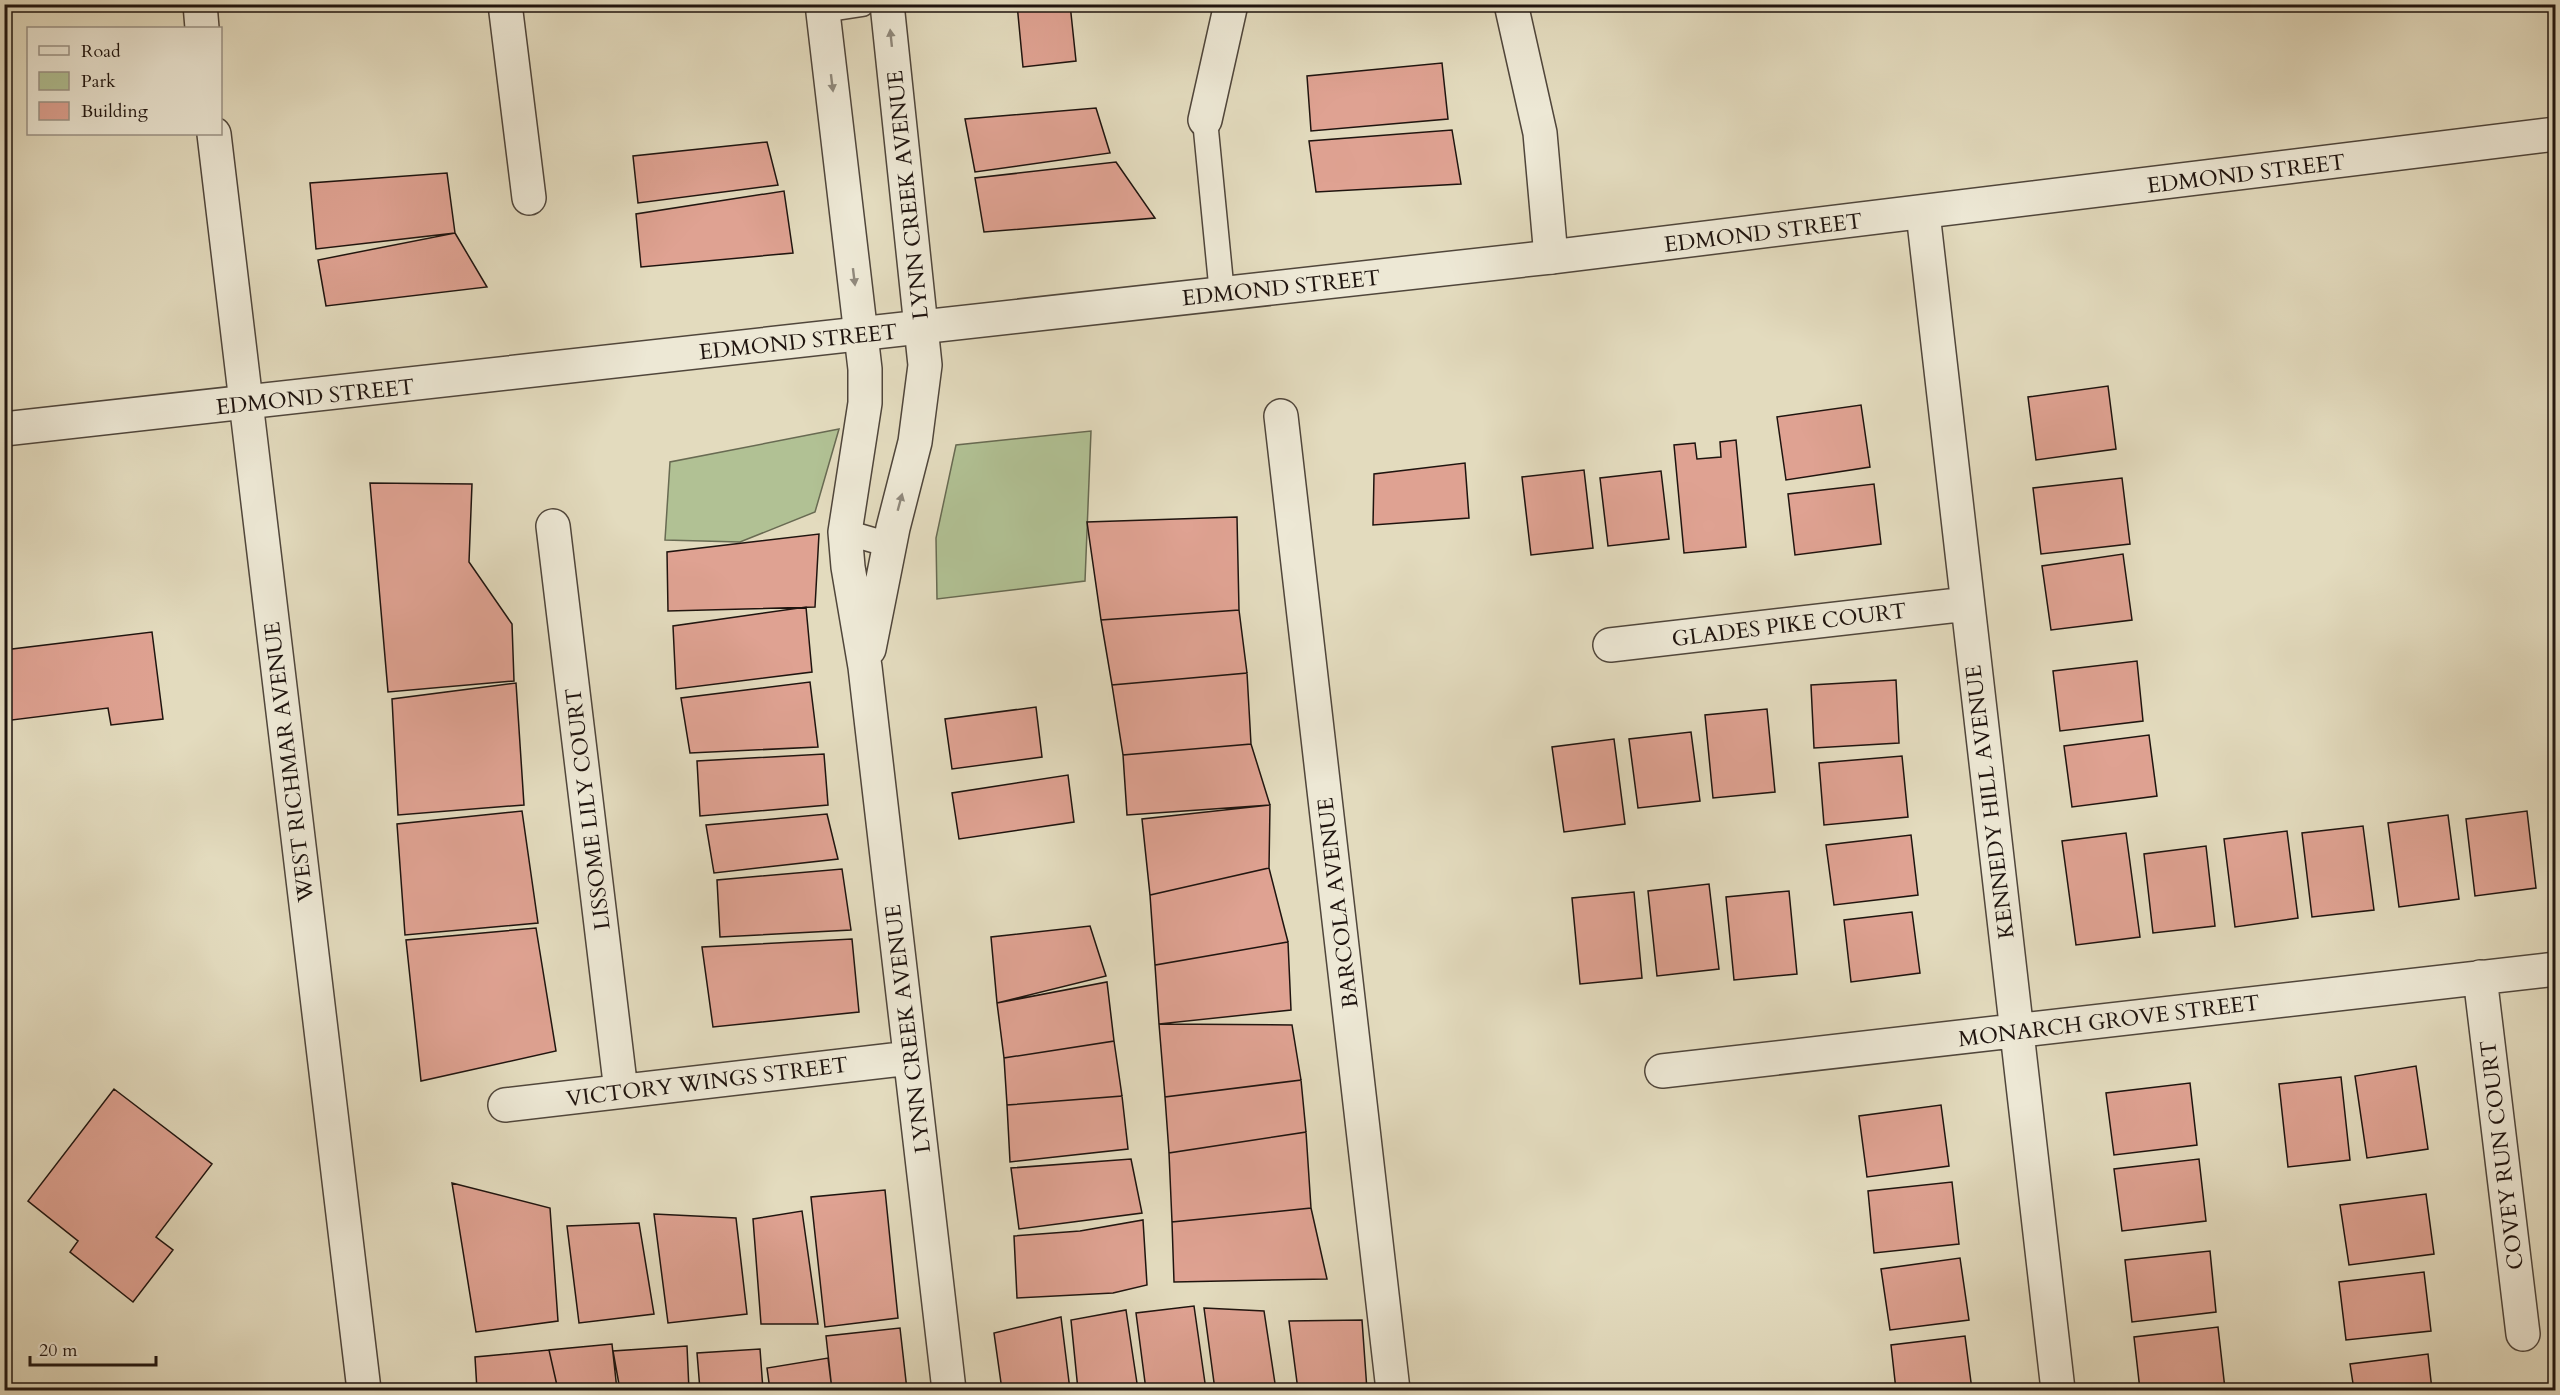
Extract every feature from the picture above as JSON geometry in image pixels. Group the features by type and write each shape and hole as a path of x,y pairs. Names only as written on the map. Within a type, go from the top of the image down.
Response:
{"street":[{"path":"200,4 202,27"},
{"path":"505,4 529,198"},
{"name":"LYNN CREEK AVENUE","path":"865,667 878,613 890,545 915,442 925,365 887,4"},
{"path":"1205,120 1231,4"},
{"path":"1511,4 1540,134 1551,257"},
{"name":"LYNN CREEK AVENUE","path":"823,7 865,369 865,403 845,532 848,567 865,667 949,1390"},
{"name":"EDMOND STREET","path":"4,429 1551,257 2556,134"},
{"name":"WEST RICHMAR AVENUE","path":"214,135 364,1390"},
{"name":"KENNEDY HILL AVENUE","path":"1923,213 2058,1390"},
{"name":"BARCOLA AVENUE","path":"1281,416 1393,1390"},
{"name":"LISSOME LILY COURT","path":"553,526 621,1091"},
{"name":"GLADES PIKE COURT","path":"1610,645 1967,604"},
{"name":"MONARCH GROVE STREET","path":"1662,1071 2556,969"},
{"name":"COVEY RUN COURT","path":"2480,977 2523,1334"},
{"name":"VICTORY WINGS STREET","path":"505,1105 910,1058"}],"lane":[{"path":"823,7 862,4"},
{"path":"1205,120 1221,294"},
{"path":"845,532 890,545"}],"green space":[{"path":"839,429 815,512 740,542 665,540 670,462"},
{"path":"1091,431 1085,581 937,599 936,538 956,445"}],"building":[{"path":"1017,4 1070,4 1076,61 1023,67"},
{"path":"1442,63 1448,119 1311,131 1307,76"},
{"path":"1096,108 1110,153 975,172 965,119"},
{"path":"1452,130 1461,184 1316,192 1309,141"},
{"path":"767,142 778,185 638,203 633,156"},
{"path":"1116,162 1155,218 984,232 975,178"},
{"path":"447,173 455,233 316,249 310,183"},
{"path":"784,191 793,253 641,267 636,214"},
{"path":"455,233 487,287 326,306 318,260"},
{"path":"2108,386 2116,449 2036,460 2028,397"},
{"path":"1861,405 1870,467 1786,480 1777,417"},
{"path":"1736,440 1746,547 1684,553 1674,445 1695,443 1697,459 1721,457 1720,442"},
{"path":"1465,463 1469,518 1373,525 1374,474"},
{"path":"1584,470 1593,548 1531,555 1522,477"},
{"path":"1661,471 1669,539 1608,546 1600,478"},
{"path":"2122,478 2130,544 2041,554 2033,488"},
{"path":"370,483 472,484 469,562 512,624 514,681 388,692"},
{"path":"1874,484 1881,544 1795,555 1788,494"},
{"path":"1237,517 1239,610 1101,620 1087,522"},
{"path":"819,534 815,607 668,611 667,552"},
{"path":"2123,554 2132,620 2051,630 2042,566"},
{"path":"806,607 812,672 676,689 673,626"},
{"path":"1239,610 1247,673 1112,685 1101,620"},
{"path":"152,632 163,719 111,725 108,708 4,721 4,650"},
{"path":"2137,661 2143,721 2060,731 2053,671"},
{"path":"1247,673 1251,744 1123,755 1112,685"},
{"path":"1896,680 1899,743 1814,748 1811,685"},
{"path":"810,682 818,747 690,753 681,698"},
{"path":"516,683 524,805 398,815 392,699"},
{"path":"1036,707 1042,757 952,769 945,719"},
{"path":"1767,709 1775,792 1713,798 1705,715"},
{"path":"1691,732 1700,801 1638,808 1629,739"},
{"path":"2149,735 2157,796 2072,807 2064,746"},
{"path":"1614,739 1625,824 1564,832 1552,747"},
{"path":"1251,744 1270,805 1127,815 1123,755"},
{"path":"824,754 828,805 700,816 697,761"},
{"path":"1902,756 1908,817 1824,825 1819,763"},
{"path":"1068,775 1074,822 959,839 952,793"},
{"path":"1270,805 1269,868 1150,895 1142,819"},
{"path":"2556,806 2556,858 2550,807"},
{"path":"522,811 538,923 405,935 397,824"},
{"path":"2527,811 2536,888 2475,896 2466,819"},
{"path":"827,814 838,859 714,873 706,825"},
{"path":"2448,815 2459,899 2399,907 2388,823"},
{"path":"2363,826 2374,910 2312,917 2302,833"},
{"path":"2287,831 2298,918 2235,927 2224,839"},
{"path":"2126,833 2140,937 2076,945 2062,841"},
{"path":"1911,835 1918,895 1834,905 1826,845"},
{"path":"2206,846 2215,926 2153,933 2144,854"},
{"path":"1269,868 1288,942 1155,965 1150,895"},
{"path":"842,869 851,930 720,937 717,880"},
{"path":"1709,884 1719,969 1657,976 1648,891"},
{"path":"1789,891 1797,974 1734,980 1726,897"},
{"path":"1634,892 1642,978 1580,984 1572,898"},
{"path":"1912,912 1920,973 1851,982 1844,920"},
{"path":"1090,926 1106,976 997,1003 991,937"},
{"path":"536,928 556,1051 421,1081 406,940"},
{"path":"852,939 859,1012 713,1027 702,947"},
{"path":"1288,942 1291,1010 1159,1024 1155,965"},
{"path":"1107,982 1114,1041 1004,1058 997,1003"},
{"path":"1159,1024 1292,1025 1301,1080 1165,1097"},
{"path":"1114,1041 1122,1096 1007,1105 1004,1058"},
{"path":"2416,1066 2428,1149 2367,1158 2355,1076"},
{"path":"2341,1077 2350,1160 2288,1167 2279,1084"},
{"path":"1301,1080 1306,1132 1169,1153 1165,1097"},
{"path":"2190,1083 2197,1145 2114,1155 2106,1093"},
{"path":"114,1089 212,1164 156,1237 173,1250 133,1302 70,1252 78,1241 28,1201"},
{"path":"1122,1096 1128,1149 1010,1162 1007,1105"},
{"path":"1941,1105 1949,1166 1867,1177 1859,1116"},
{"path":"1306,1132 1311,1208 1172,1222 1169,1153"},
{"path":"1131,1159 1142,1213 1019,1229 1011,1168"},
{"path":"2199,1159 2206,1221 2122,1231 2114,1169"},
{"path":"1952,1182 1959,1244 1874,1253 1868,1191"},
{"path":"452,1183 550,1208 558,1321 476,1332"},
{"path":"885,1190 898,1318 825,1327 811,1197"},
{"path":"2426,1194 2434,1254 2349,1265 2340,1205"},
{"path":"1311,1208 1327,1279 1174,1282 1172,1222"},
{"path":"802,1211 818,1324 761,1324 753,1219"},
{"path":"654,1214 736,1218 747,1314 668,1323"},
{"path":"1143,1220 1147,1285 1113,1293 1017,1298 1014,1236 1080,1231"},
{"path":"639,1223 654,1314 579,1323 567,1226"},
{"path":"2210,1251 2216,1312 2132,1322 2125,1260"},
{"path":"1960,1258 1969,1320 1890,1330 1881,1269"},
{"path":"2424,1272 2431,1331 2346,1340 2339,1282"},
{"path":"1194,1306 1206,1390 1146,1390 1136,1313"},
{"path":"1204,1308 1264,1311 1276,1390 1215,1390"},
{"path":"1126,1310 1138,1390 1078,1390 1071,1320"},
{"path":"1061,1317 1070,1390 1002,1390 994,1333"},
{"path":"1362,1320 1367,1390 1298,1390 1289,1321"},
{"path":"2218,1327 2225,1389 2140,1390 2134,1337"},
{"path":"900,1328 907,1390 832,1390 826,1336"},
{"path":"1965,1336 1972,1390 1896,1390 1891,1345"},
{"path":"612,1344 617,1390 558,1390 549,1350"},
{"path":"687,1346 689,1390 620,1390 613,1351"},
{"path":"760,1349 763,1390 700,1390 697,1353"},
{"path":"549,1350 558,1390 477,1390 475,1357"},
{"path":"2428,1354 2432,1390 2354,1390 2350,1364"},
{"path":"828,1358 832,1390 770,1390 767,1368"}]}
